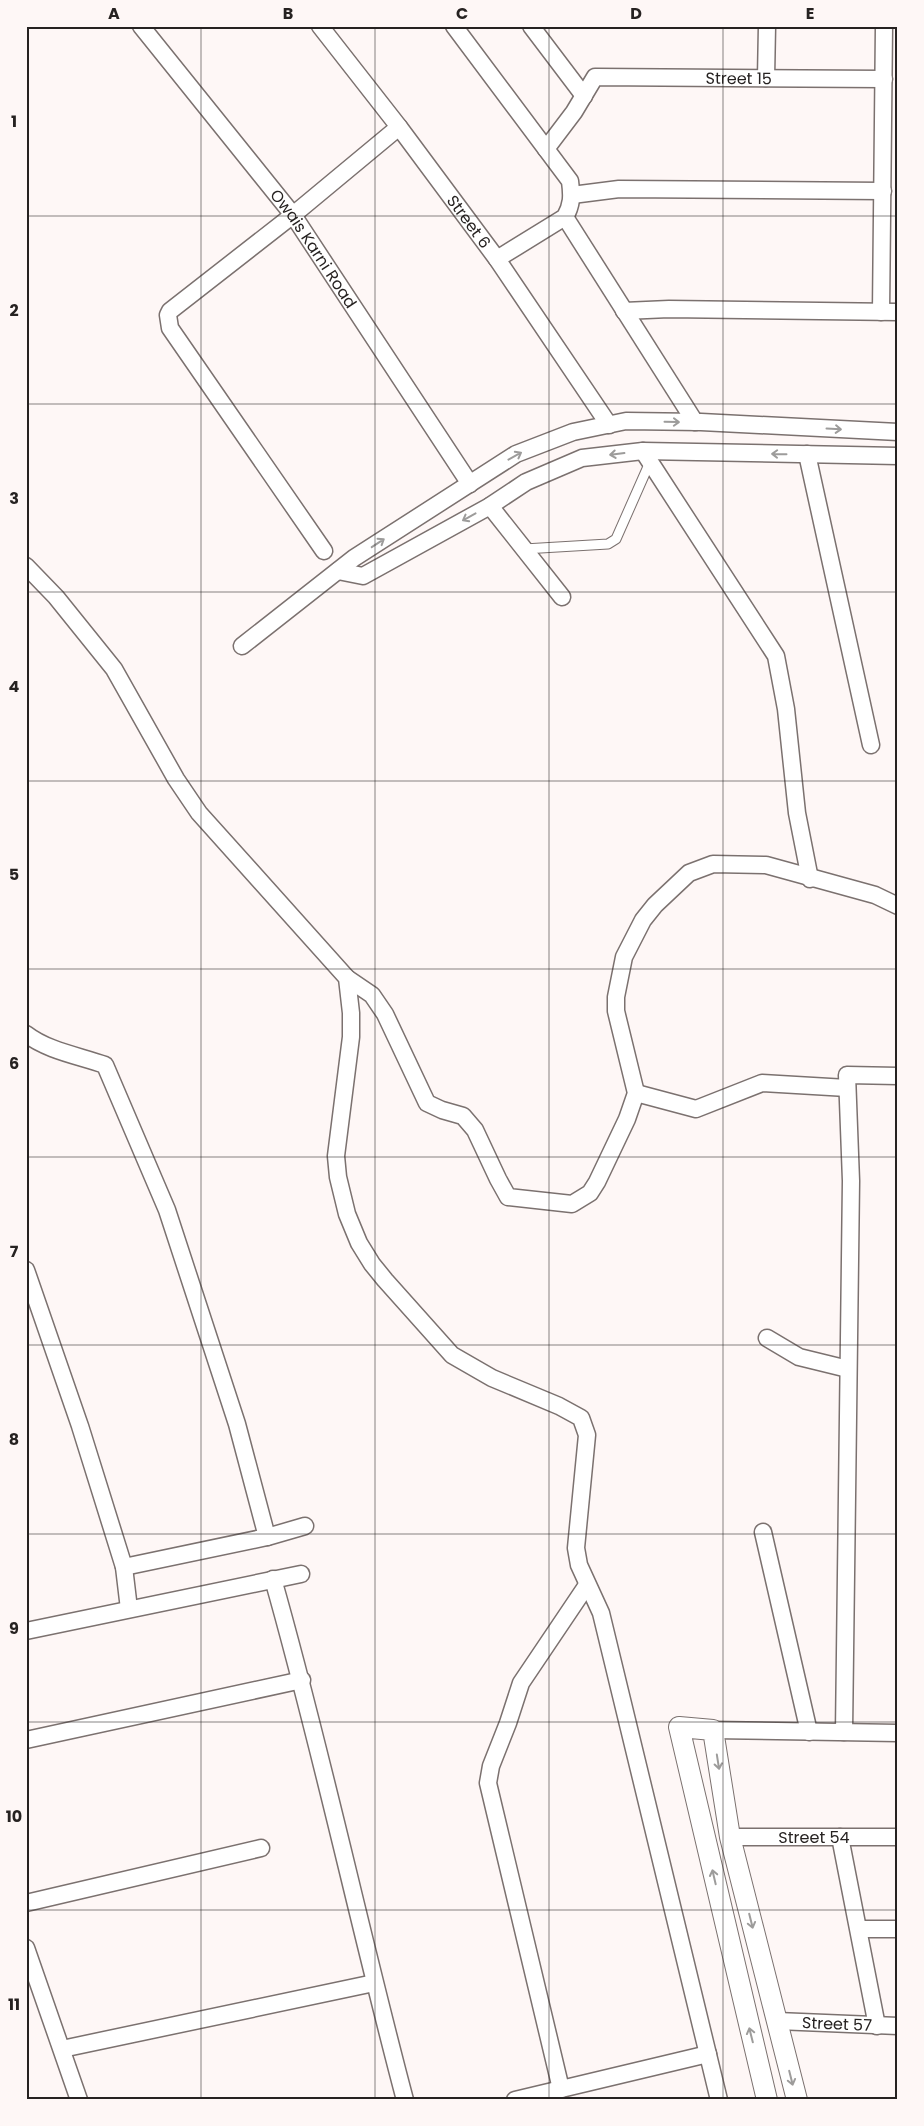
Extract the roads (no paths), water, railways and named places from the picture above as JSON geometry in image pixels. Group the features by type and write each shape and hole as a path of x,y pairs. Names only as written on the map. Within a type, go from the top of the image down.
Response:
{"street":[{"name":"Owais Karni Road","path":"141,26 293,215 470,484"},
{"name":"Street 6","path":"320,26 399,127 497,260 609,425"},
{"path":"454,26 570,181 571,207 565,217 497,260"},
{"path":"531,26 584,96 546,149"},
{"path":"766,78 767,26"},
{"path":"881,312 884,26"},
{"name":"Street 15","path":"584,96 595,77 884,79"},
{"path":"324,552 170,328 168,315 170,311 293,215 399,127"},
{"path":"572,195 620,189 883,191"},
{"path":"565,217 694,422"},
{"path":"624,311 668,309 898,312"},
{"path":"242,646 354,558 516,454 573,432 626,422 694,422 898,432"},
{"path":"338,572 363,576 490,506 526,482 582,458 807,454 898,456"},
{"path":"807,454 871,745"},
{"path":"646,456 776,656 786,709 797,813 810,879"},
{"path":"490,506 562,597"},
{"path":"26,566 56,597 114,669 176,780 199,813 347,978 372,995 385,1014 428,1103 442,1110 463,1116 475,1130 508,1197 572,1204 590,1193 627,1119 636,1092 619,1024 616,997 624,957 643,920 655,905 689,873 713,864 766,865 810,879 875,895 898,906"},
{"path":"347,978 351,1013 350,1038 336,1156 338,1177 347,1214 359,1243 372,1264 452,1355 492,1378 559,1406 581,1418 587,1435 576,1548 579,1565 601,1613 719,2100"},
{"path":"26,1034 34,1040 56,1049 105,1065 167,1210 237,1424 268,1537"},
{"path":"636,1092 696,1109 762,1083 847,1082 898,1076"},
{"path":"844,1732 850,1181 847,1082"},
{"path":"26,1270 80,1426 124,1567 129,1609"},
{"path":"767,1338 799,1357 848,1369"},
{"path":"124,1567 268,1537 305,1526"},
{"path":"763,1532 809,1732"},
{"path":"26,1631 273,1578 301,1574"},
{"path":"273,1578 302,1680 374,1982 405,2100"},
{"path":"561,2089 488,1783 491,1766 508,1724 520,1683 587,1586"},
{"path":"26,1740 302,1680"},
{"path":"767,2100 679,1727 714,1730 898,1733"},
{"path":"714,1730 730,1837 797,2100"},
{"name":"Street 54","path":"730,1837 898,1837"},
{"path":"840,1837 877,2026"},
{"path":"26,1903 261,1848"},
{"path":"859,1929 898,1929"},
{"path":"26,1948 80,2100"},
{"path":"62,2049 374,1982"},
{"name":"Street 57","path":"777,2021 898,2026"},
{"path":"515,2100 708,2054"}],"lane":[{"path":"524,549 608,544 616,539 646,456"}]}
